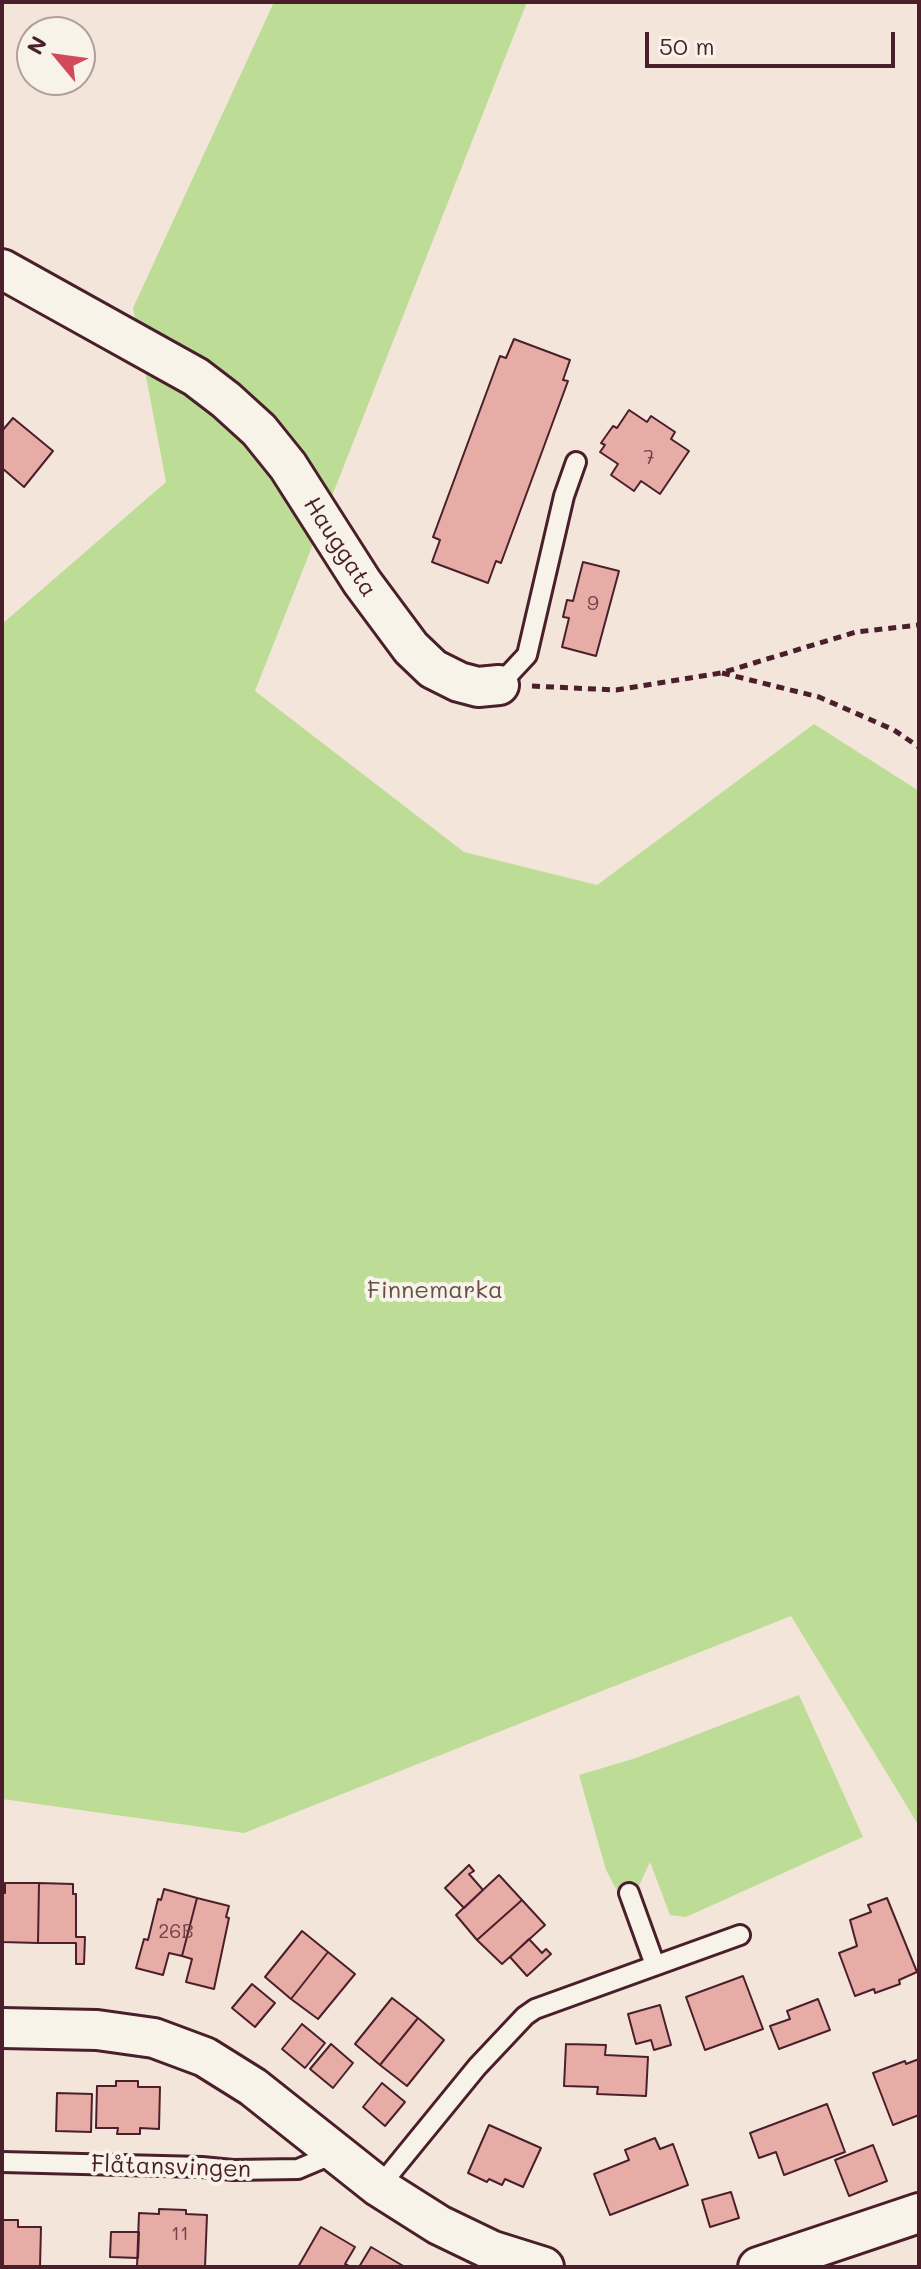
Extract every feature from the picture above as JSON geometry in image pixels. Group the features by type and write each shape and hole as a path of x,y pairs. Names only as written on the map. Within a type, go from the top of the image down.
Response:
{"street":[{"name":"Hauggata","path":"2,269 196,377 226,400 259,430 288,466 362,582 411,648 433,669 459,682 478,687 499,685"},
{"path":"2,2028 97,2030 159,2039 205,2057 253,2087 379,2187 465,2239 544,2267"},
{"path":"758,2267 919,2213"}],"lane":[{"path":"499,685 527,655 564,496 576,462"},
{"path":"629,1893 655,1965"},
{"path":"379,2187 525,2016 535,2009 740,1935"},
{"name":"Flåtansvingen","path":"2,2162 233,2170 298,2169 336,2153"}],"path":[{"path":"499,685 616,690 721,673 856,632 919,625"},
{"path":"721,673 819,697 894,730 919,747"}],"green space":[{"name":"Finnemarka","path":"274,2 527,2 255,691 464,852 597,885 814,724 919,791 919,1826 791,1616 244,1833 2,1799 2,624 166,482 133,308"},
{"path":"799,1695 863,1837 686,1917 670,1915 650,1862 638,1888 621,1898 606,1870 579,1775 636,1758"}],"building":[{"path":"514,339 570,360 563,380 568,381 501,563 496,561 488,583 432,562 440,540 433,537 500,356 506,358"},
{"path":"629,410 647,422 651,416 675,432 671,439 689,451 660,494 641,481 634,491 611,475 618,464 600,452 605,445 601,443 613,426 617,428"},
{"path":"13,418 53,451 24,487 2,468 2,431"},
{"path":"583,562 619,571 596,656 562,647 569,618 563,617 567,600 573,601"},
{"path":"469,1865 474,1871 469,1874 483,1890 464,1908 445,1888"},
{"path":"499,1875 522,1900 477,1940 456,1915"},
{"path":"5,1883 39,1883 38,1943 2,1942 2,1893 5,1893"},
{"path":"39,1883 73,1884 73,1894 76,1894 76,1937 85,1937 84,1964 76,1964 76,1943 38,1943"},
{"path":"164,1889 197,1898 182,1956 169,1953 163,1975 136,1968"},
{"path":"197,1898 229,1906 214,1989 186,1982 192,1959 182,1956"},
{"path":"887,1898 917,1972 899,1980 900,1984 855,1996 839,1953 857,1946 850,1920 871,1912 868,1905"},
{"path":"522,1900 545,1925 502,1964 477,1940"},
{"path":"302,1931 328,1952 291,1999 265,1977"},
{"path":"529,1939 542,1953 546,1949 551,1954 527,1976 510,1957"},
{"path":"328,1952 355,1974 318,2019 291,1999"},
{"path":"743,1976 763,2029 705,2050 686,1997"},
{"path":"252,1984 275,2003 255,2027 232,2008"},
{"path":"392,1998 418,2018 380,2065 355,2044"},
{"path":"818,1999 830,2030 779,2049 770,2026 790,2019 787,2011"},
{"path":"660,2005 671,2045 654,2050 651,2040 636,2044 628,2014"},
{"path":"418,2018 444,2040 407,2086 380,2065"},
{"path":"302,2024 325,2043 305,2068 282,2049"},
{"path":"331,2044 353,2063 333,2088 310,2069"},
{"path":"566,2044 606,2045 605,2055 648,2057 646,2096 597,2094 598,2087 564,2086"},
{"path":"919,2059 919,2115 893,2125 873,2073"},
{"path":"116,2081 138,2081 138,2087 160,2087 159,2129 140,2128 140,2134 117,2134 118,2128 96,2128 97,2086 116,2086"},
{"path":"382,2083 405,2102 385,2126 363,2107"},
{"path":"57,2093 92,2094 91,2132 56,2131"},
{"path":"827,2104 845,2152 784,2175 776,2152 759,2158 750,2133"},
{"path":"489,2125 541,2148 523,2187 505,2179 502,2185 489,2179 487,2182 468,2173"},
{"path":"655,2138 660,2149 673,2144 688,2185 610,2215 594,2174 629,2160 625,2150"},
{"path":"873,2145 887,2181 849,2196 835,2160"},
{"path":"731,2192 739,2218 710,2227 702,2200"},
{"path":"159,2209 207,2215 205,2267 137,2267 139,2213 159,2214"},
{"path":"2,2220 18,2220 18,2227 41,2227 40,2267 2,2267"},
{"path":"321,2227 355,2247 345,2264 351,2267 298,2267"},
{"path":"111,2232 139,2232 138,2258 110,2257"},
{"path":"371,2247 405,2267 359,2267"}]}
